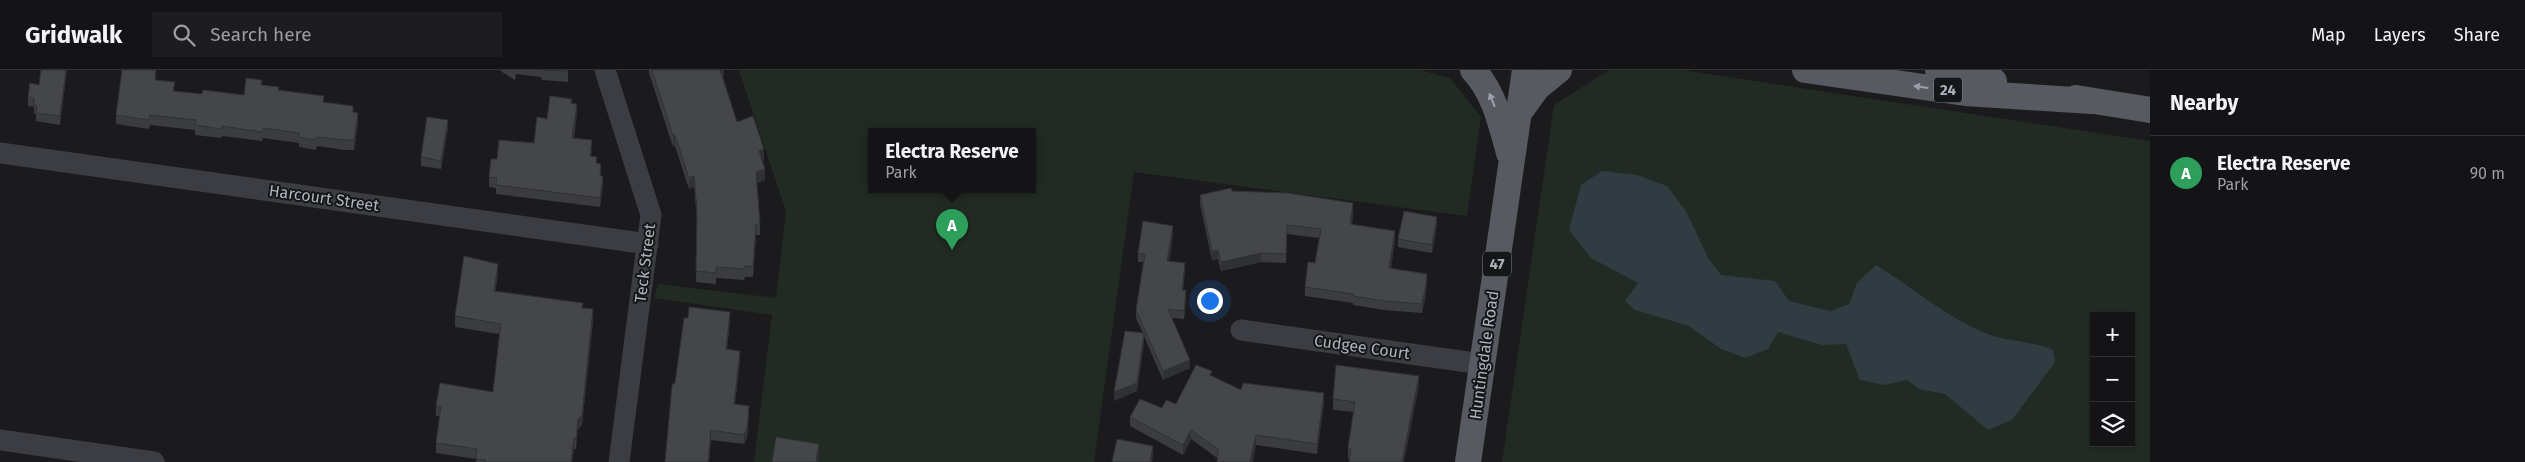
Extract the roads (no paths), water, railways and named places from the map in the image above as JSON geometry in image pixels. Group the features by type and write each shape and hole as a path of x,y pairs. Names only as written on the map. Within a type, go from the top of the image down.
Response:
{"main road":[{"path":"1474,70 1485,82 1488,89 1500,120 1512,163"},
{"name":"Huntingdale Road","path":"1468,462 1525,70"},
{"path":"1519,113 1537,88 1559,70"},
{"name":"24","path":"1805,70 1965,93 2092,101"},
{"name":"24","path":"1938,70 2092,101 2150,110"}],"street":[{"name":"Teck Street","path":"605,70 651,216 619,462"},
{"name":"Harcourt Street","path":"0,153 648,244"},
{"name":"Cudgee Court","path":"1241,330 1482,364"},
{"path":"0,440 154,462"}],"place":[{"name":"Electra Reserve","path":"952,250"}]}
